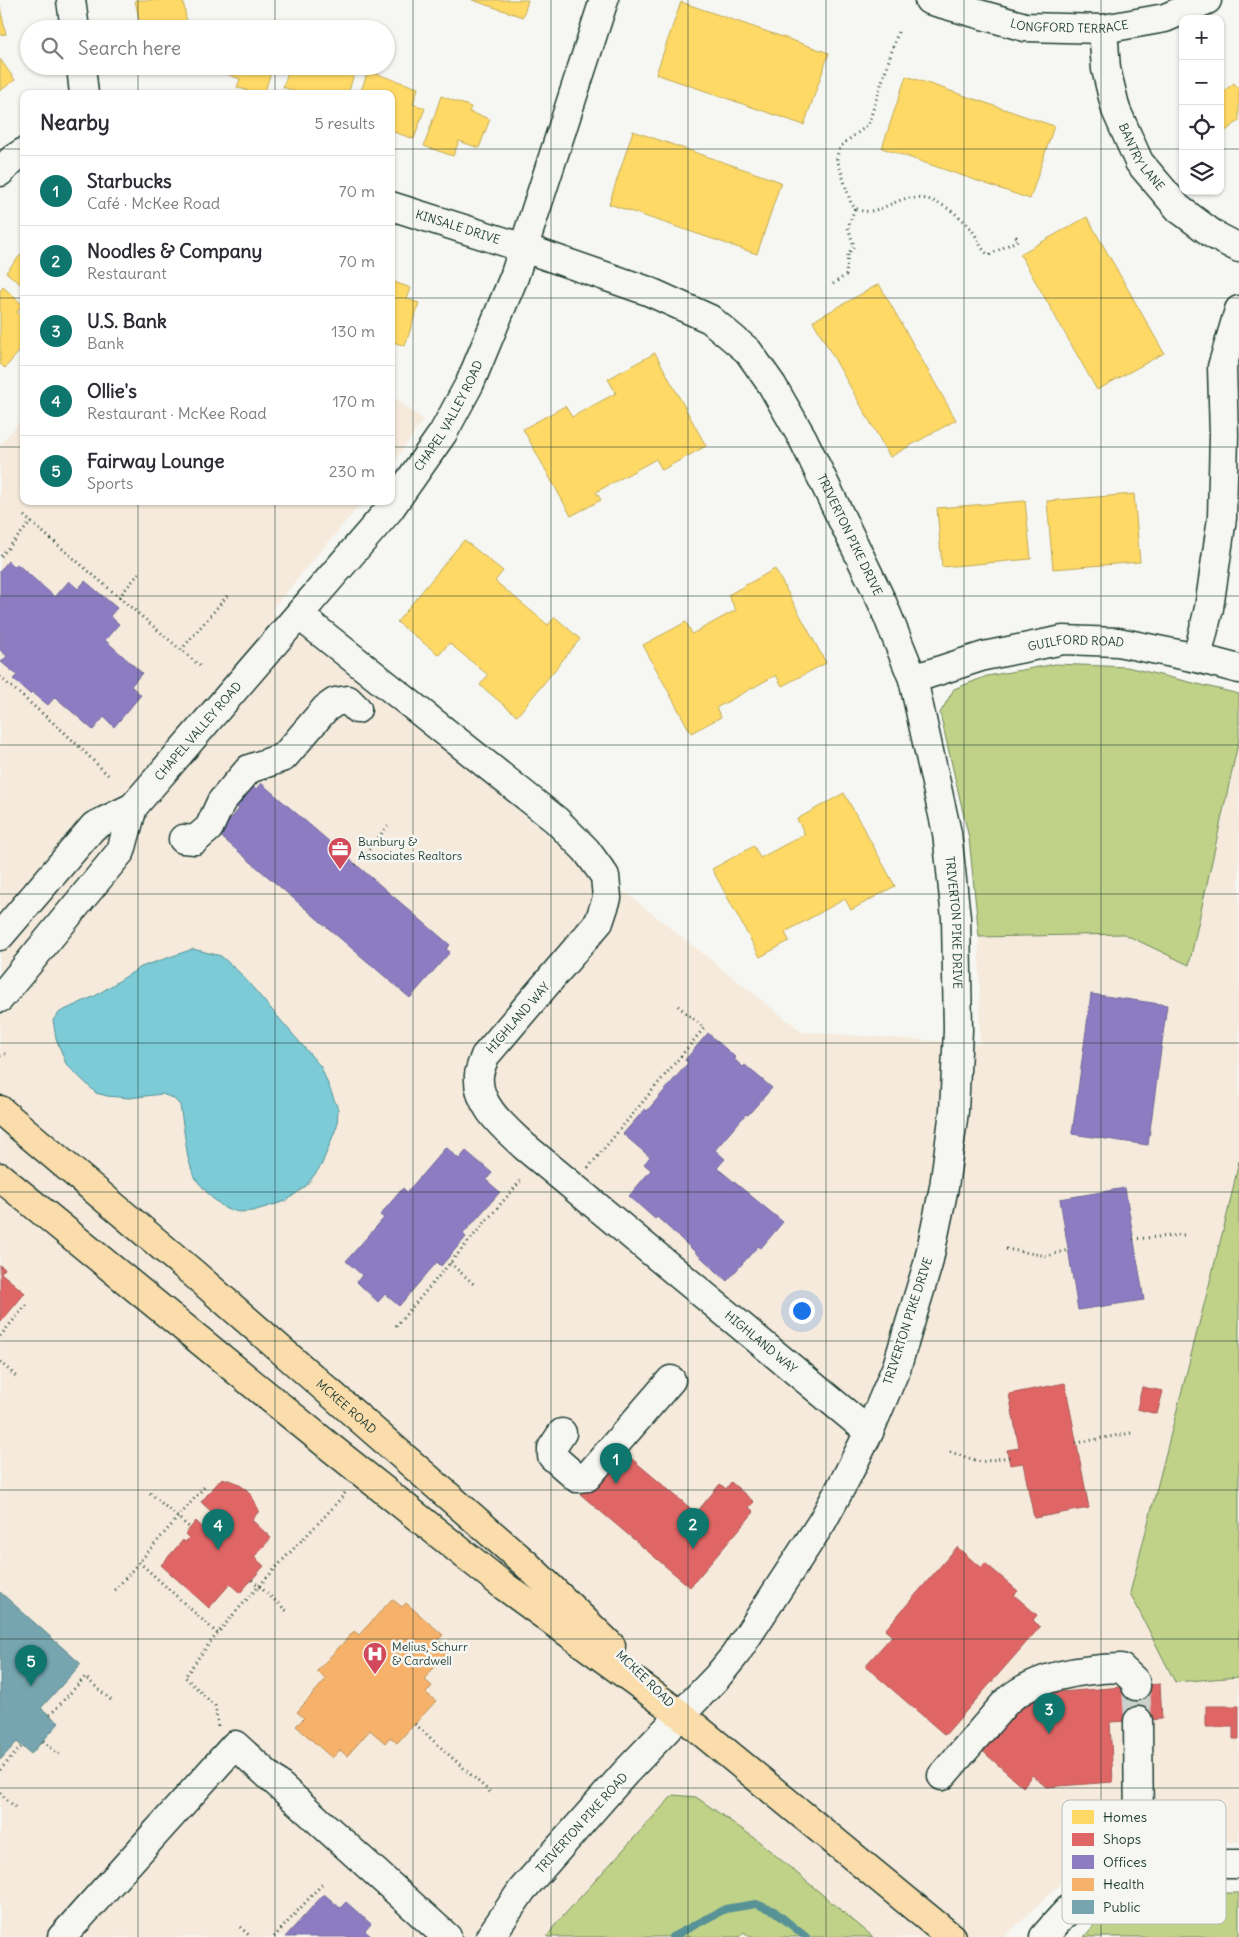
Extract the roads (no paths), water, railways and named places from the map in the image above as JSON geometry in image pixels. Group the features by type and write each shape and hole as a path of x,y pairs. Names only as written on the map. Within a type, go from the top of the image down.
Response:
{"main road":[{"name":"MCKEE ROAD","path":"0,1110 193,1273 525,1563 681,1715"},
{"name":"MCKEE ROAD","path":"0,1177 504,1586 681,1715 951,1937"}],"street":[{"path":"72,0 75,20"},
{"name":"CHAPEL VALLEY ROAD","path":"395,501 443,433 470,383 514,277 604,0"},
{"name":"LONGFORD TERRACE","path":"930,0 1025,27 1103,28 1165,18 1207,0"},
{"name":"BANTRY LANE","path":"1103,28 1106,69 1116,110 1140,162 1179,210 1214,235 1239,248"},
{"path":"82,75 84,90"},
{"path":"0,172 20,155"},
{"name":"KINSALE DRIVE","path":"395,207 524,248"},
{"name":"TRIVERTON PIKE DRIVE","path":"524,248 648,290 710,319 748,351 772,385 803,439 882,602 913,678 947,833 956,918 958,1030 954,1111 944,1187 928,1264 897,1366 869,1432 822,1522 735,1655 717,1678 681,1715"},
{"path":"1197,658 1208,608 1222,518 1231,421 1222,367 1239,310"},
{"name":"CHAPEL VALLEY ROAD","path":"0,936 94,826 133,807 300,616 393,505"},
{"name":"HIGHLAND WAY","path":"300,616 556,820 586,850 605,876 607,898 599,922 485,1056 479,1075 480,1089 486,1105 501,1124 524,1146 869,1432"},
{"name":"GUILFORD ROAD","path":"913,678 984,656 1063,640 1118,642 1197,658 1239,669"},
{"path":"183,839 195,840 210,828 221,802 249,769 284,757 325,709 336,702 348,700 358,709"},
{"name":"CHAPEL VALLEY ROAD","path":"0,998 122,852 133,807"},
{"path":"562,1433 552,1448 552,1456 577,1478 587,1477 671,1380"},
{"path":"942,1776 1006,1702 1016,1693 1030,1685 1092,1669 1121,1668 1135,1681 1136,1686"},
{"name":"TRIVERTON PIKE ROAD","path":"490,1937 522,1890 626,1773 681,1715"},
{"path":"1138,1720 1139,1800"},
{"path":"62,1937 235,1746 447,1937"},
{"path":"1226,1864 1239,1864"},
{"path":"1044,1937 1062,1916"}],"water":[{"path":"193,949 221,956 241,974 321,1067 338,1109 337,1126 321,1166 306,1186 286,1201 253,1211 239,1212 226,1209 211,1197 194,1177 188,1158 180,1105 173,1098 162,1094 129,1098 96,1093 66,1064 56,1038 53,1020 60,1012 95,996 141,967"}],"waterway":[{"path":"672,1937 725,1909 756,1904 774,1911 806,1937"}],"tunnel":[{"path":"1136,1686 1138,1721"}],"place":[{"name":"Bunbury & Associates Realtors","path":"340,870"},
{"name":"Starbucks","path":"616,1484"},
{"name":"Noodles & Company","path":"693,1549"},
{"name":"Ollie's","path":"218,1550"},
{"name":"Melius, Schurr & Cardwell","path":"375,1675"},
{"name":"Fairway Lounge","path":"31,1686"},
{"name":"U.S. Bank","path":"1049,1734"}]}
